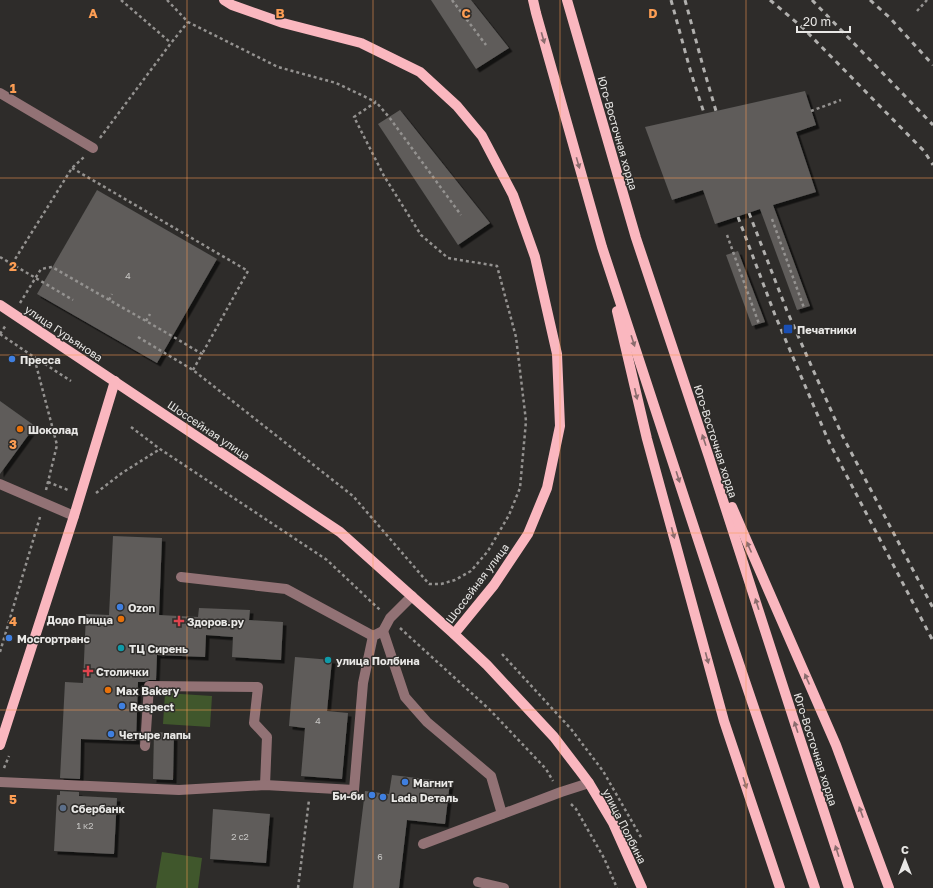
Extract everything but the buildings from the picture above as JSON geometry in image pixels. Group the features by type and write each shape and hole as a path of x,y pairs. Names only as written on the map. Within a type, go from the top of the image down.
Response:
{"main road":[{"name":"Шоссейная улица","path":"115,381 340,532 454,634 494,585 528,534 548,488 560,426 557,354 535,257 513,194 482,136 457,106 420,72 361,43 284,23 232,5 224,0"},
{"path":"533,0 602,247 724,620 815,888"},
{"name":"Юго-Восточная хорда","path":"567,0 636,238 710,457 849,888"},
{"path":"602,247 647,439 724,721 780,888"},
{"name":"улица Гурьянова","path":"0,305 115,381"},
{"path":"0,745 74,516 115,381"},
{"path":"710,457 836,745 889,888"},
{"name":"улица Полбина","path":"454,634 487,666 554,737 588,783 612,823 642,888"}],"lane":[{"path":"0,93 93,148"},
{"path":"0,484 74,516"},
{"path":"181,576 286,589 373,636"},
{"path":"373,636 383,631 390,618 412,596"},
{"path":"383,631 405,697 427,722 491,776 502,814"},
{"path":"1,777 179,790 265,785 354,790 363,683 373,636"},
{"path":"145,746 149,686 258,687 254,723 267,737 265,785"},
{"path":"423,844 588,783"},
{"path":"478,882 504,888"}],"path":[{"path":"121,0 171,43"},
{"path":"167,0 188,22 278,67 336,83 376,102 389,117 461,215"},
{"path":"452,0 486,45"},
{"path":"917,11 927,0"},
{"path":"12,264 72,168 93,148 188,22"},
{"path":"811,111 841,100"},
{"path":"138,337 194,370 354,496 428,584 441,584 456,580 471,571 488,551 509,515 520,488 526,421 516,337 497,266 448,258 421,235 384,176 354,117 376,102"},
{"path":"72,168 248,270 194,370"},
{"path":"772,219 804,308"},
{"path":"727,236 759,324"},
{"path":"0,257 73,300"},
{"path":"36,278 41,269 52,267 202,354"},
{"path":"109,300 112,294"},
{"path":"146,321 150,314"},
{"path":"0,334 34,357"},
{"path":"49,366 70,381"},
{"path":"131,427 160,449 327,560 490,710 546,769 561,792 576,810 604,858 617,888"},
{"path":"94,494 160,449"},
{"path":"1,777 10,753"},
{"path":"298,888 310,788"}],"green space":[{"path":"165,693 212,696 210,727 163,724"},
{"path":"162,852 202,858 198,888 156,888"}],"railway":[{"path":"671,0 691,73 704,113"},
{"path":"685,0 716,111"},
{"path":"770,0 803,28 924,151 933,165"},
{"path":"812,0 933,125"},
{"path":"870,0 889,17 933,65"},
{"path":"749,213 787,311 842,435 933,608"},
{"path":"738,217 775,315 829,442 933,641"}],"place":[{"name":"Печатники","path":"788,329"},
{"name":"Пресса","path":"12,359"},
{"name":"Шоколад","path":"20,429"},
{"name":"Ozon","path":"120,607"},
{"name":"Додо Пицца","path":"121,619"},
{"name":"Здоров.ру","path":"179,621"},
{"name":"Мосгортранс","path":"9,638"},
{"name":"ТЦ Сирень","path":"121,648"},
{"name":"улица Полбина","path":"328,660"},
{"name":"Столички","path":"88,671"},
{"name":"Max Bakery","path":"108,690"},
{"name":"Respect","path":"122,706"},
{"name":"Четыре лапы","path":"111,734"},
{"name":"Магнит","path":"405,782"},
{"name":"Би-би","path":"372,795"},
{"name":"Lada Dеталь","path":"383,797"},
{"name":"Сбербанк","path":"63,808"}]}
